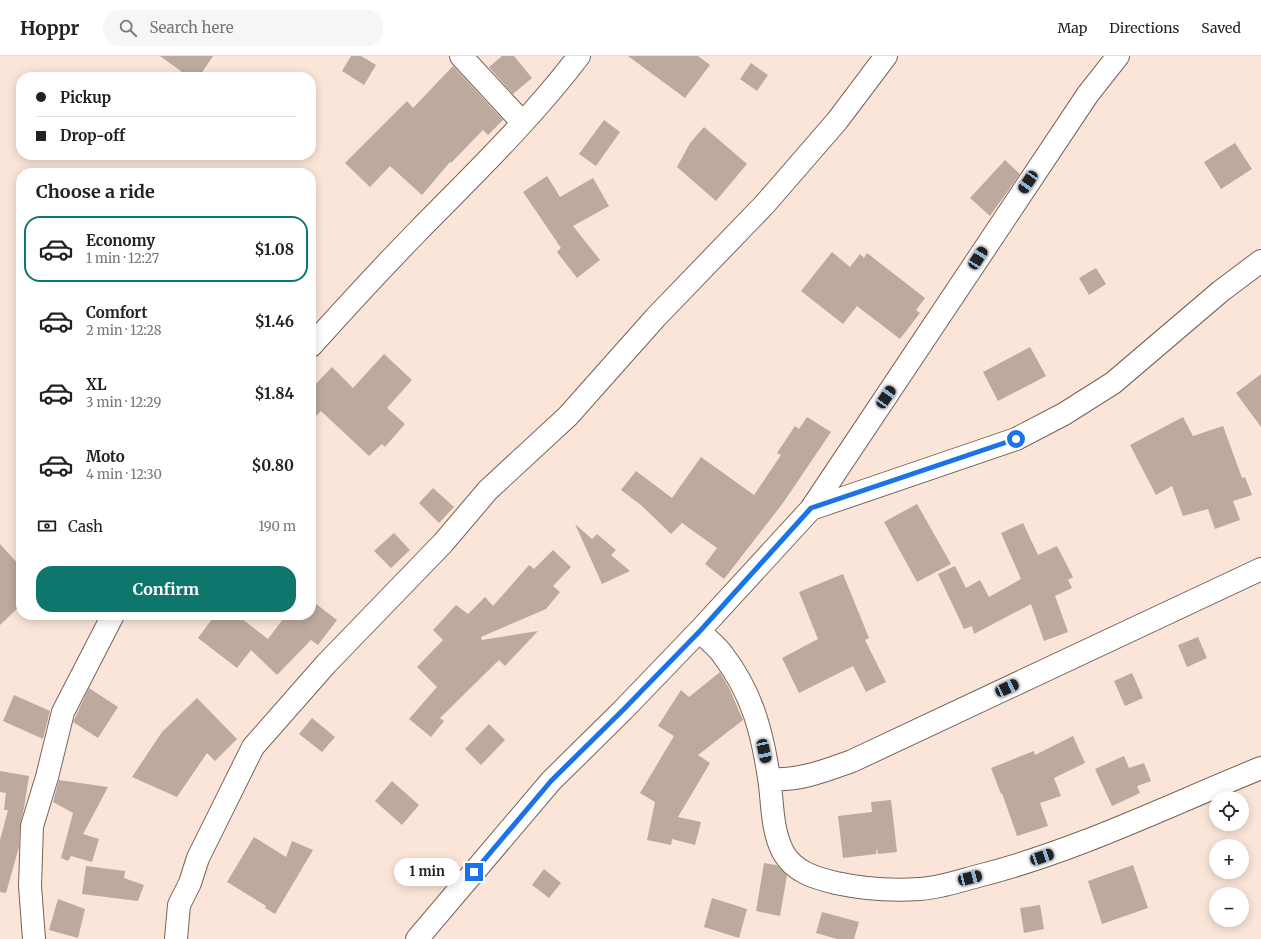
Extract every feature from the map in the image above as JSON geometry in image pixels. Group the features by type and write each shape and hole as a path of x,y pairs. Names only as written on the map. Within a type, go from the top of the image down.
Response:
{"street":[{"path":"461,56 522,122"},
{"path":"316,341 522,122 579,56"},
{"path":"176,939 179,904 190,883 198,858 253,748 326,664 443,543 488,490 568,416 661,311 766,204 837,121 886,56"},
{"path":"417,939 551,781 700,631 811,508 1088,94 1118,56"},
{"path":"811,508 1016,439 1064,414 1113,383 1221,291 1261,261"},
{"path":"770,779 786,780 813,775 852,761 1261,568"},
{"path":"34,939 30,886 32,826 47,777 63,712 110,620"},
{"path":"700,631 722,654 740,680 754,710 770,779 772,810 776,833 782,850 789,861 798,870 815,878 848,886 887,891 922,889 1004,869 1119,829 1261,768"}],"building":[{"path":"160,56 213,56 202,72 182,72"},
{"path":"351,56 361,56 376,65 364,85 342,71"},
{"path":"502,56 514,56 532,78 513,94 489,67"},
{"path":"628,56 698,56 710,65 685,98"},
{"path":"751,63 768,75 757,91 740,79"},
{"path":"453,66 503,120 488,135 483,130 451,163 450,162 422,195 390,166 370,187 345,163 407,101 413,108"},
{"path":"604,120 620,132 596,166 579,154"},
{"path":"704,127 747,164 716,201 677,167 690,143"},
{"path":"1235,143 1252,169 1221,189 1204,162"},
{"path":"1005,160 1020,174 990,216 970,198"},
{"path":"547,176 560,197 593,178 609,206 573,226 600,260 577,278 557,252 561,248 523,192"},
{"path":"832,252 850,267 860,254 864,258 867,253 925,298 916,310 920,313 900,339 857,306 843,324 801,291"},
{"path":"1096,268 1106,284 1089,295 1079,278"},
{"path":"1030,347 1046,376 998,401 983,372"},
{"path":"384,354 412,380 387,408 405,424 385,447 382,444 369,456 321,411 316,416 316,384 332,367 353,388"},
{"path":"1261,374 1261,427 1236,393"},
{"path":"807,417 831,432 783,503 724,579 705,564 717,548 682,523 671,534 642,506 621,490 636,471 672,498 701,457 754,495 781,455 777,453 795,426 799,429"},
{"path":"1183,417 1193,436 1223,426 1242,478 1245,477 1252,495 1233,501 1240,520 1215,529 1208,509 1183,516 1172,486 1156,495 1130,445"},
{"path":"433,488 454,507 439,523 419,503"},
{"path":"917,504 951,564 917,582 884,522"},
{"path":"1023,523 1038,555 1057,546 1073,577 1068,580 1072,588 1055,596 1068,632 1044,641 1031,604 974,634 972,626 964,629 938,574 955,566 966,588 980,580 989,597 1021,579 1001,533"},
{"path":"575,524 592,539 597,534 616,550 611,555 630,571 602,584"},
{"path":"394,533 410,550 391,568 374,551"},
{"path":"0,544 16,562 16,610 0,625"},
{"path":"553,550 571,567 553,586 560,592 546,609 481,637 482,640 538,631 505,666 499,660 440,718 444,721 431,737 409,719 437,687 417,667 443,640 433,630 456,605 468,614 485,597 493,606 529,565 534,569"},
{"path":"843,574 869,638 865,640 886,682 866,692 853,666 799,693 782,658 818,639 799,592"},
{"path":"316,604 337,620 318,645 311,640 277,675 251,650 237,668 198,638 211,620 243,620 268,639 282,620 316,620"},
{"path":"1198,637 1207,658 1187,667 1178,645"},
{"path":"720,672 730,690 743,720 698,755 710,763 678,817 701,822 695,845 672,839 671,845 647,840 655,802 640,793 674,736 658,726 681,690 689,697"},
{"path":"1132,673 1143,698 1125,706 1114,681"},
{"path":"89,688 118,707 98,738 73,722"},
{"path":"14,695 50,711 43,739 3,721"},
{"path":"197,698 237,739 215,761 207,753 177,797 132,777 162,732"},
{"path":"312,718 335,737 322,752 299,734"},
{"path":"489,724 505,740 481,765 465,749"},
{"path":"1073,736 1085,763 1054,778 1061,796 1040,803 1048,826 1017,836 1002,793 1001,794 991,768 1034,751 1035,755"},
{"path":"1124,756 1129,768 1144,763 1151,781 1137,786 1140,793 1112,806 1095,769"},
{"path":"0,771 29,776 20,825 19,847 6,893 0,892 0,840 8,810 4,810 6,793 0,792"},
{"path":"59,780 108,787 83,834 99,839 92,862 71,856 68,861 61,858 73,813 53,802"},
{"path":"392,781 419,805 402,825 375,801"},
{"path":"891,800 897,852 878,854 877,848 876,854 843,858 838,816 872,812 871,802"},
{"path":"254,837 286,857 292,841 313,850 275,914 265,908 266,906 227,882"},
{"path":"764,863 776,865 787,875 780,916 756,911"},
{"path":"1133,865 1148,908 1102,924 1088,881"},
{"path":"86,866 125,871 124,878 144,885 138,901 82,894"},
{"path":"544,869 561,883 549,898 532,885"},
{"path":"712,898 747,909 739,938 704,927"},
{"path":"58,899 85,909 78,938 49,930"},
{"path":"1040,905 1044,929 1024,933 1020,908"},
{"path":"822,912 859,922 854,939 837,939 816,933"}],"route":[{"path":"474,872 551,781 700,631 811,508 1016,439"}]}
